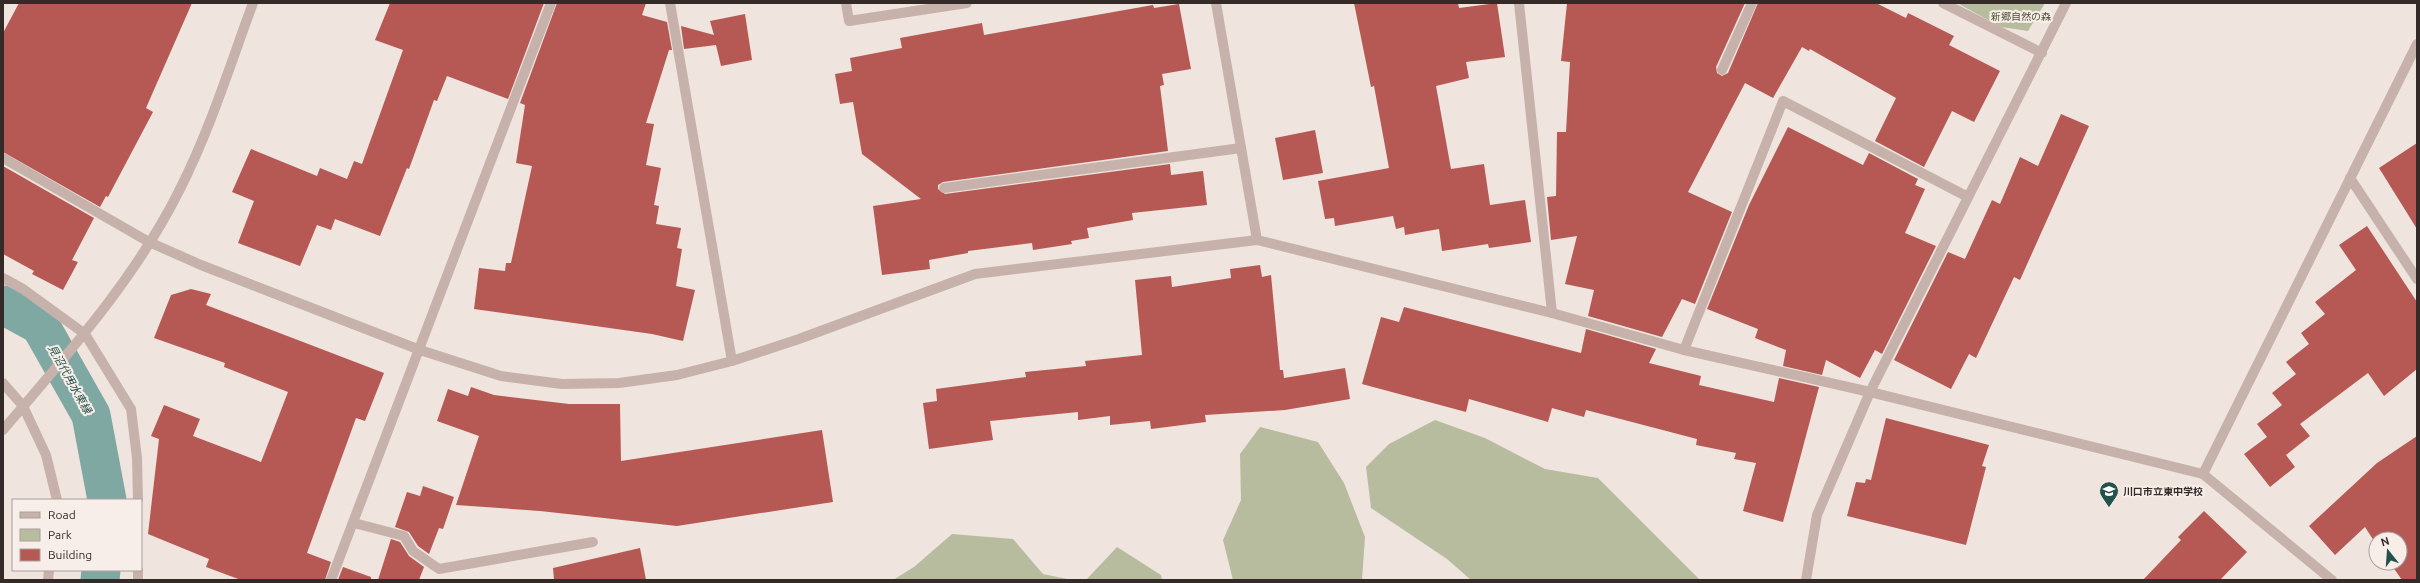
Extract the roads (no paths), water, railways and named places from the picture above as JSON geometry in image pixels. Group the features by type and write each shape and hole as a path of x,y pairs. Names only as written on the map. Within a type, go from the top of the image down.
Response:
{"street":[{"path":"3,430 85,334 149,242 180,190 200,145 254,3"},
{"path":"331,580 420,350 551,3"},
{"path":"670,3 732,361"},
{"path":"846,3 849,21 967,3"},
{"path":"1216,3 1257,240"},
{"path":"1519,3 1552,313"},
{"path":"1722,70 1752,3"},
{"path":"1943,3 2042,53"},
{"path":"1806,580 1817,515 1870,392 2066,3"},
{"path":"2203,474 2417,44"},
{"path":"1684,350 1783,101 1968,197"},
{"path":"944,188 1241,148"},
{"path":"3,158 149,242 200,265 420,350 501,376 562,384 619,383 676,375 732,361 799,339 975,274 1257,240 1552,313 1684,350 1870,392 2203,474 2332,580"},
{"path":"2350,178 2417,278"},
{"path":"3,278 23,289 85,334 131,409 137,458 138,499"},
{"path":"3,383 23,406 46,455 57,499"},
{"path":"354,523 404,536 414,551 438,569 593,542"}],"waterway":[{"name":"見沼代用水東縁","path":"3,305 40,325 91,415 107,499"},
{"name":"見沼代用水東縁","path":"100,580 101,571"}],"place":[{"name":"川口市立東中学校","path":"2109,508"}],"park label":[{"name":"新郷自然の森","path":"2021,16"}]}
